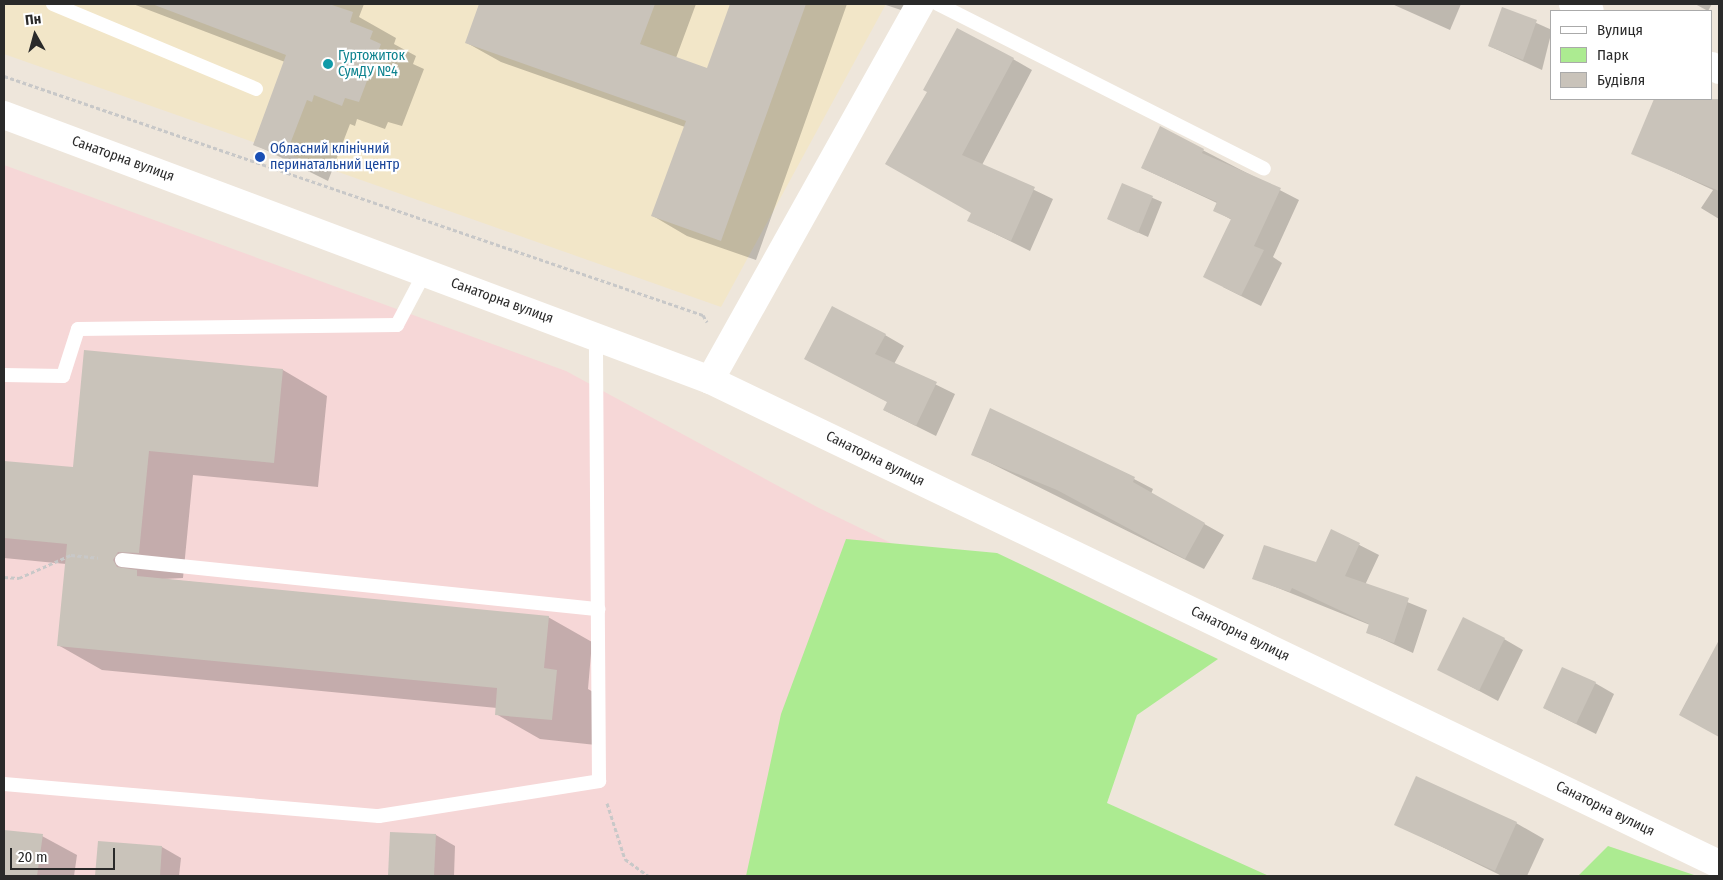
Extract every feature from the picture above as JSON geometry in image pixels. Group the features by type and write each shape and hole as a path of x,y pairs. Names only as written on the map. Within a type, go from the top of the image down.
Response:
{"main road":[{"path":"710,380 920,4"},
{"path":"1573,4 1588,10"},
{"name":"Санаторна вулиця","path":"4,115 596,335 710,380 1719,864"}],"lane":[{"path":"54,4 256,89"},
{"path":"938,4 1264,169"},
{"path":"4,375 63,376 78,329 397,325 425,272"},
{"path":"4,784 379,816 599,781 596,335"},
{"path":"122,560 598,609"}],"path":[{"path":"4,76 703,315 726,352"},
{"path":"4,576 19,578 71,556 122,560"},
{"path":"599,781 625,859 648,876"}],"shaded area":[{"path":"4,4 886,4 721,307 4,54"},
{"path":"4,165 566,371 819,508 1117,653 1099,876 4,876"}],"green space":[{"path":"846,539 997,553 1218,659 1137,715 1107,803 1269,876 746,876 781,714"},
{"path":"1608,846 1697,876 1578,876"}],"building":[{"name":"Гуртожиток СумДУ №4","path":"152,4 329,4 353,12 350,22 373,31 370,39 381,44 359,102 345,98 342,106 314,95 312,102 307,100 285,157 253,145 286,55"},
{"path":"479,4 655,4 640,44 707,68 730,4 806,4 721,241 651,216 686,121 465,43"},
{"path":"1502,7 1537,20 1523,60 1488,46"},
{"path":"957,28 1014,58 962,155 1035,187 1011,241 967,221 971,213 885,164 927,92 923,90"},
{"path":"1719,99 1719,191 1631,154 1654,100"},
{"path":"1160,126 1204,149 1202,153 1281,188 1254,246 1264,250 1241,296 1203,277 1231,219 1213,211 1217,202 1141,168"},
{"path":"1122,183 1153,196 1138,233 1107,219"},
{"path":"832,306 886,334 875,354 937,382 916,426 883,410 887,402 804,359"},
{"path":"84,350 283,369 274,463 149,451 139,553 118,552 113,560 117,567 137,570 137,576 549,616 544,668 557,670 552,720 495,715 497,688 57,646 67,544 4,538 4,461 73,467"},
{"path":"990,408 1135,477 1133,482 1205,523 1185,559 1057,490 971,455"},
{"path":"1331,529 1360,543 1345,576 1409,598 1394,643 1366,633 1369,624 1292,588 1290,592 1252,579 1264,545 1316,562"},
{"path":"1463,617 1505,638 1479,691 1437,670"},
{"path":"1719,640 1719,737 1679,715"},
{"path":"1562,667 1596,682 1576,724 1543,708"},
{"path":"1416,776 1517,822 1495,871 1394,825"},
{"path":"4,830 43,834 37,876 4,876"},
{"path":"390,832 436,834 434,876 388,876"},
{"path":"98,841 162,846 160,876 95,876"}],"place":[{"name":"Гуртожиток СумДУ №4","path":"328,64"},
{"name":"Обласний клінічний перинатальний центр","path":"260,157"}]}
